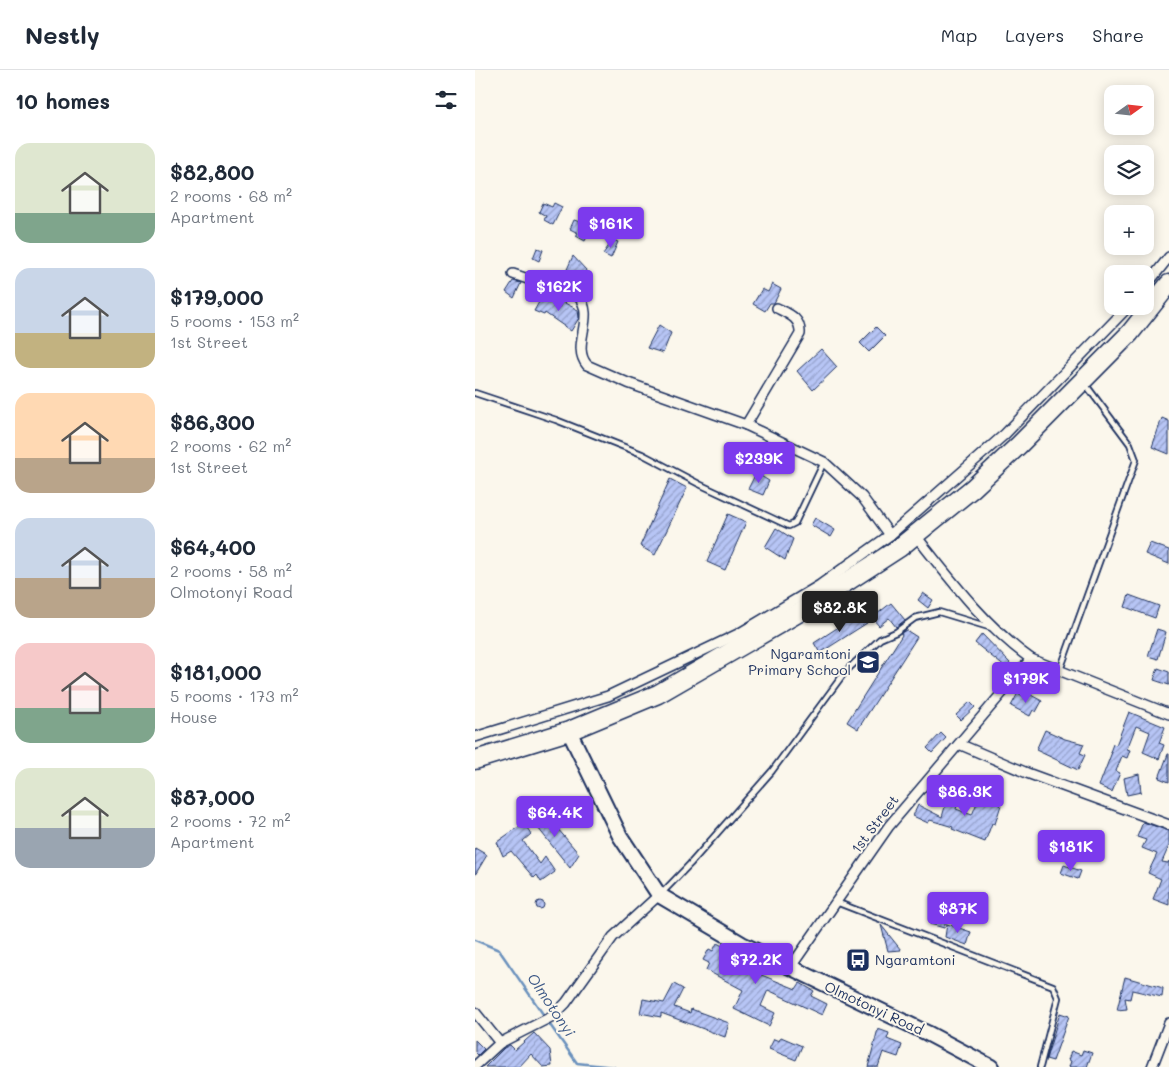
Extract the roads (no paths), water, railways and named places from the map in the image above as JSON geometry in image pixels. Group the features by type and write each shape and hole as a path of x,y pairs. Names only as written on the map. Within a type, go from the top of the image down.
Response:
{"highway":[{"path":"475,760 569,732 657,694 805,609 916,536 973,488 1130,333 1169,284"}],"street":[{"path":"1154,276 1169,257"},
{"path":"513,274 578,296 584,302 586,315 582,354 587,365 628,383 746,425 824,462 862,497 890,535"},
{"path":"746,425 800,334 799,324 794,317 777,308"},
{"path":"475,737 608,696 738,634 820,585 890,535 1005,434 1120,315"},
{"path":"916,536 941,570 996,629 1031,659 1169,714"},
{"name":"1st Street","path":"790,968 889,826 1031,659"},
{"name":"Olmotonyi Road","path":"569,732 621,836 659,895 735,940 927,1033 991,1067"},
{"path":"959,744 1027,773 1169,826"},
{"path":"475,1066 500,1043 553,1016 566,1003 613,937 659,895"},
{"path":"475,1012 500,1043"},
{"path":"1152,1067 1165,1047 1169,1023"}],"lane":[{"path":"1060,670 1136,460 1131,444 1082,380"},
{"path":"475,393 556,420 642,454 699,484 789,526 795,523 824,462"},
{"path":"659,895 690,864 772,771 845,672 880,639 896,632 915,618 939,612 996,629"},
{"path":"835,901 1053,986 1058,998 1040,1067"}],"waterway":[{"name":"Olmotonyi","path":"475,940 499,950 545,1017"},
{"name":"Olmotonyi","path":"548,1022 577,1063 614,1067"}],"place":[{"name":"Ngaramtoni Primary School","path":"868,662"},
{"name":"Ngaramtoni","path":"858,960"}]}
